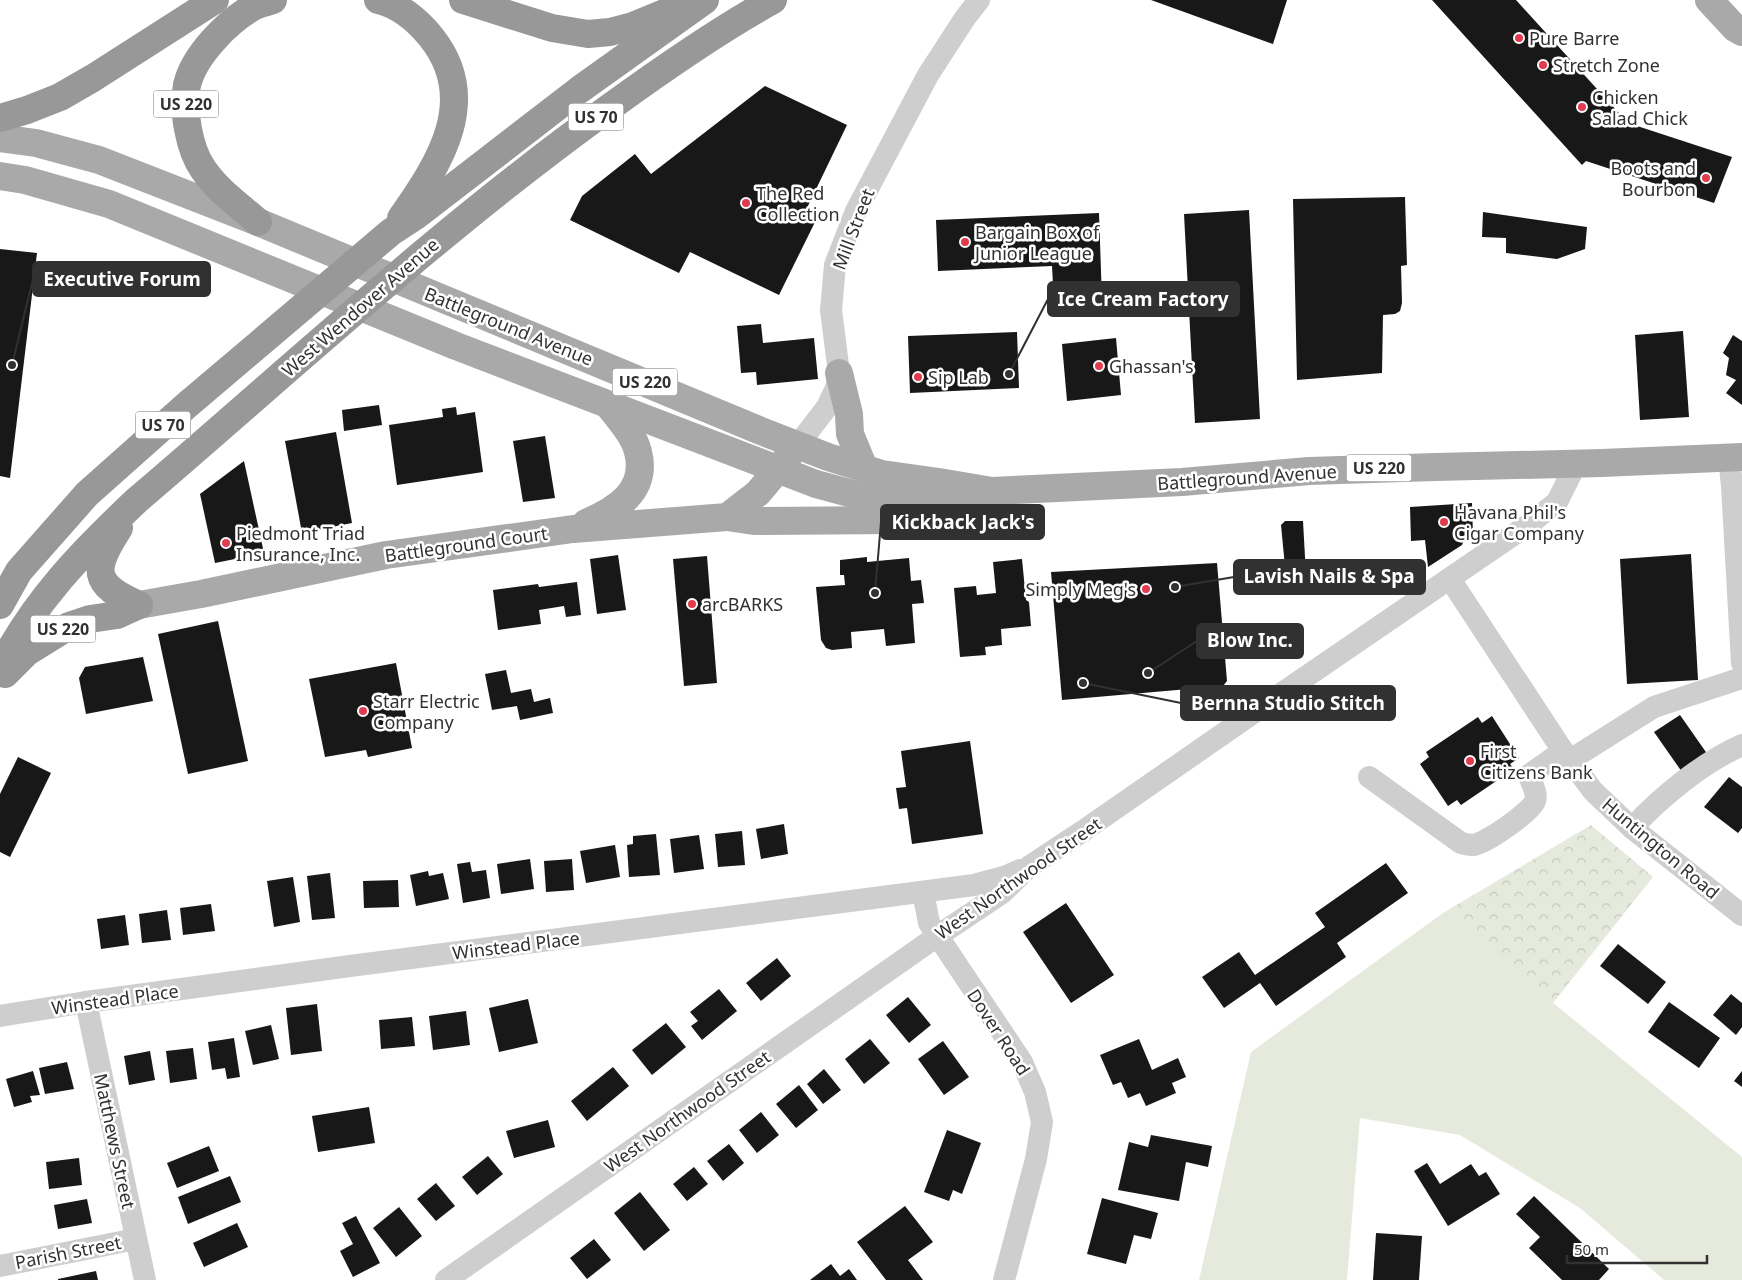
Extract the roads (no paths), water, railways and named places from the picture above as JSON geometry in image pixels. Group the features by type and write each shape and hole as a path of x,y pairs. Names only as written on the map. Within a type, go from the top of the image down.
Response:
{"highway":[{"path":"0,118 60,97 215,0"},
{"name":"US 220","path":"258,222 220,188 203,169 188,132 187,84 210,44 229,24 256,5 274,0"},
{"path":"378,0 384,1 408,15 425,29 448,61 454,87 453,114 447,140 435,167 391,232"},
{"path":"463,0 552,28 588,34 610,32 633,26 693,0"},
{"name":"West Wendover Avenue","path":"0,605 19,571 52,532 87,494 134,450 391,232 417,215 579,90 705,0"},
{"name":"West Wendover Avenue","path":"0,669 14,641 60,577 92,542 136,501 436,241 556,145 693,50 768,3"},
{"path":"136,501 107,546 100,568 101,576 122,598 139,604"},
{"path":"0,592 19,571"},
{"name":"US 220","path":"0,679 27,652 69,626 90,619 117,614 139,604"}],"main road":[{"path":"1708,0 1735,28 1742,32"},
{"name":"Battleground Avenue","path":"0,138 36,144 99,160 258,222 761,431 828,457 882,474 992,491 1182,482 1309,471 1436,466 1576,464 1735,457"},
{"name":"Battleground Avenue","path":"0,176 25,180 109,204 456,346 816,484 866,498 942,506 992,491"},
{"path":"839,373 849,414 850,434 864,468"},
{"path":"573,529 620,506 630,494 638,479 640,465 638,450 630,434 609,406"},
{"path":"727,517 758,493 798,444"},
{"name":"US 220","path":"727,517 754,521 896,520 942,506"},
{"name":"Battleground Court","path":"139,604 201,594 386,555 573,529 727,517"}],"street":[{"name":"Mill Street","path":"798,444 827,407 836,388 839,373 831,310 835,264 856,211 898,130 946,46 979,0"},
{"path":"1735,457 1732,486 1732,517 1742,663"},
{"name":"West Northwood Street","path":"446,1280 936,936 1002,893 1030,866 1532,522 1556,502 1576,464"},
{"name":"Huntington Road","path":"1450,579 1566,756 1593,791 1632,828 1742,915"},
{"path":"1369,777 1461,843 1473,845 1486,841 1527,811 1535,802 1536,795 1528,775 1654,707 1742,678"},
{"path":"1632,828 1661,799 1698,772 1742,745"},
{"name":"Winstead Place","path":"0,1016 86,1002 974,885 1004,877 1030,866"},
{"name":"Dover Road","path":"923,892 928,924 1022,1062 1035,1092 1042,1122 1036,1159 1004,1280"},
{"name":"Matthews Street","path":"86,1002 145,1280"},
{"name":"Parish Street","path":"0,1266 136,1239"}],"place":[{"name":"Pure Barre","path":"1519,38"},
{"name":"Stretch Zone","path":"1543,65"},
{"name":"Chicken Salad Chick","path":"1582,107"},
{"name":"Boots and Bourbon","path":"1706,178"},
{"name":"The Red Collection","path":"746,203"},
{"name":"Bargain Box of Junior League","path":"965,242"},
{"name":"Executive Forum","path":"12,365"},
{"name":"Ghassan's","path":"1099,366"},
{"name":"Ice Cream Factory","path":"1009,374"},
{"name":"Sip Lab","path":"918,377"},
{"name":"Havana Phil's Cigar Company","path":"1444,522"},
{"name":"Piedmont Triad Insurance, Inc.","path":"226,543"},
{"name":"Lavish Nails & Spa","path":"1175,587"},
{"name":"Simply Meg's","path":"1146,589"},
{"name":"Kickback Jack's","path":"875,593"},
{"name":"arcBARKS","path":"692,604"},
{"name":"Blow Inc.","path":"1148,673"},
{"name":"Bernna Studio Stitch","path":"1083,683"},
{"name":"Starr Electric Company","path":"363,711"},
{"name":"First Citizens Bank","path":"1470,761"}]}
